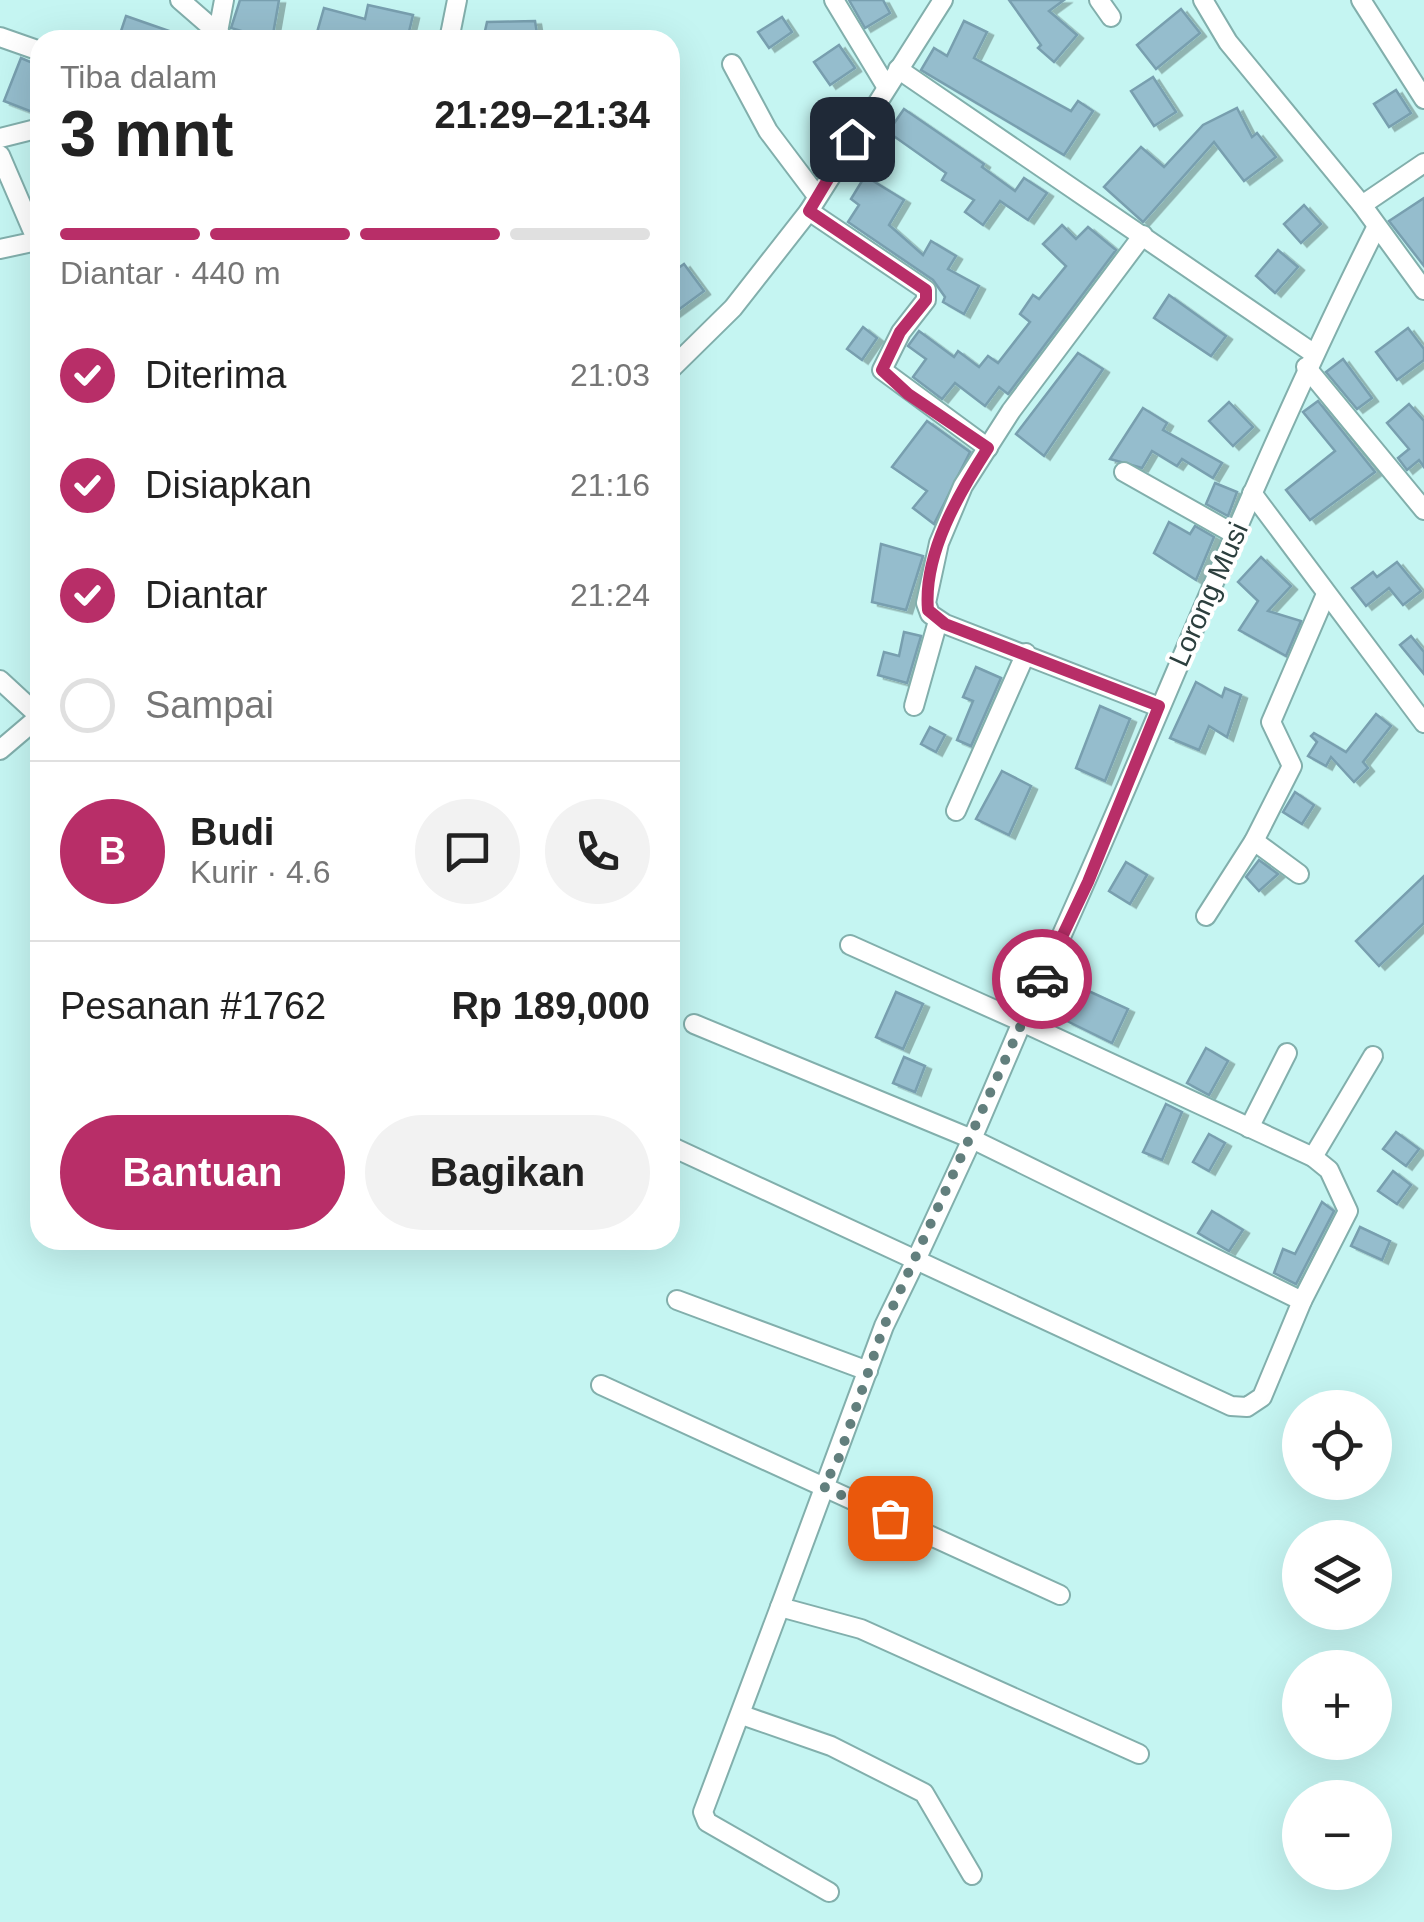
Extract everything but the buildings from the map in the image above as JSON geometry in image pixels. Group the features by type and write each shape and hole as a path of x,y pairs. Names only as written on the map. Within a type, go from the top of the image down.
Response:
{"street":[{"path":"180,0 215,30"},
{"path":"222,30 224,0"},
{"path":"450,30 457,0"},
{"path":"834,0 886,86"},
{"path":"680,360 733,308 813,204 943,0"},
{"path":"1099,0 1111,17"},
{"path":"1203,0 1228,42 1362,205 1424,290"},
{"path":"1361,0 1424,99"},
{"path":"0,38 30,47"},
{"path":"732,64 813,204 926,290 926,300 900,332 882,370 908,394 988,448"},
{"path":"898,69 1142,235 1310,360 1424,510"},
{"path":"0,138 30,130"},
{"path":"0,155 30,228"},
{"path":"1362,205 1424,163"},
{"name":"Lorong Musi","path":"830,1892 704,1818 822,1486 836,1466 868,1371 1088,882 1159,706 1310,360 1376,228"},
{"path":"1142,235 963,486 939,543 926,604 938,621 1159,706"},
{"path":"0,250 30,248"},
{"path":"1124,472 1234,534"},
{"path":"1252,492 1424,723"},
{"path":"1206,916 1254,841 1292,763 1273,734 1271,722 1326,594"},
{"path":"914,706 938,621"},
{"path":"956,811 1026,653"},
{"path":"0,680 30,707"},
{"path":"0,750 30,724"},
{"path":"1254,841 1298,874"},
{"path":"680,1151 1231,1406 1247,1407 1262,1398 1302,1300 1348,1212 1329,1170 1313,1158 1250,1128 850,945"},
{"path":"694,1024 972,1139 1302,1300"},
{"path":"1250,1128 1288,1053"},
{"path":"1313,1158 1374,1056"},
{"path":"677,1300 868,1371"},
{"path":"600,1385 1060,1595"},
{"path":"780,1606 860,1628 1138,1754"},
{"path":"742,1715 831,1746 924,1793 972,1875"}],"way so far":[{"path":"890,1518 822,1486 836,1466 884,1326 1042,979"}],"route":[{"path":"852,139 809,211 926,290 926,300 900,332 882,370 908,394 988,448 963,486 939,543 926,604 930,614 945,624 1159,706 1088,882 1042,979"}]}
